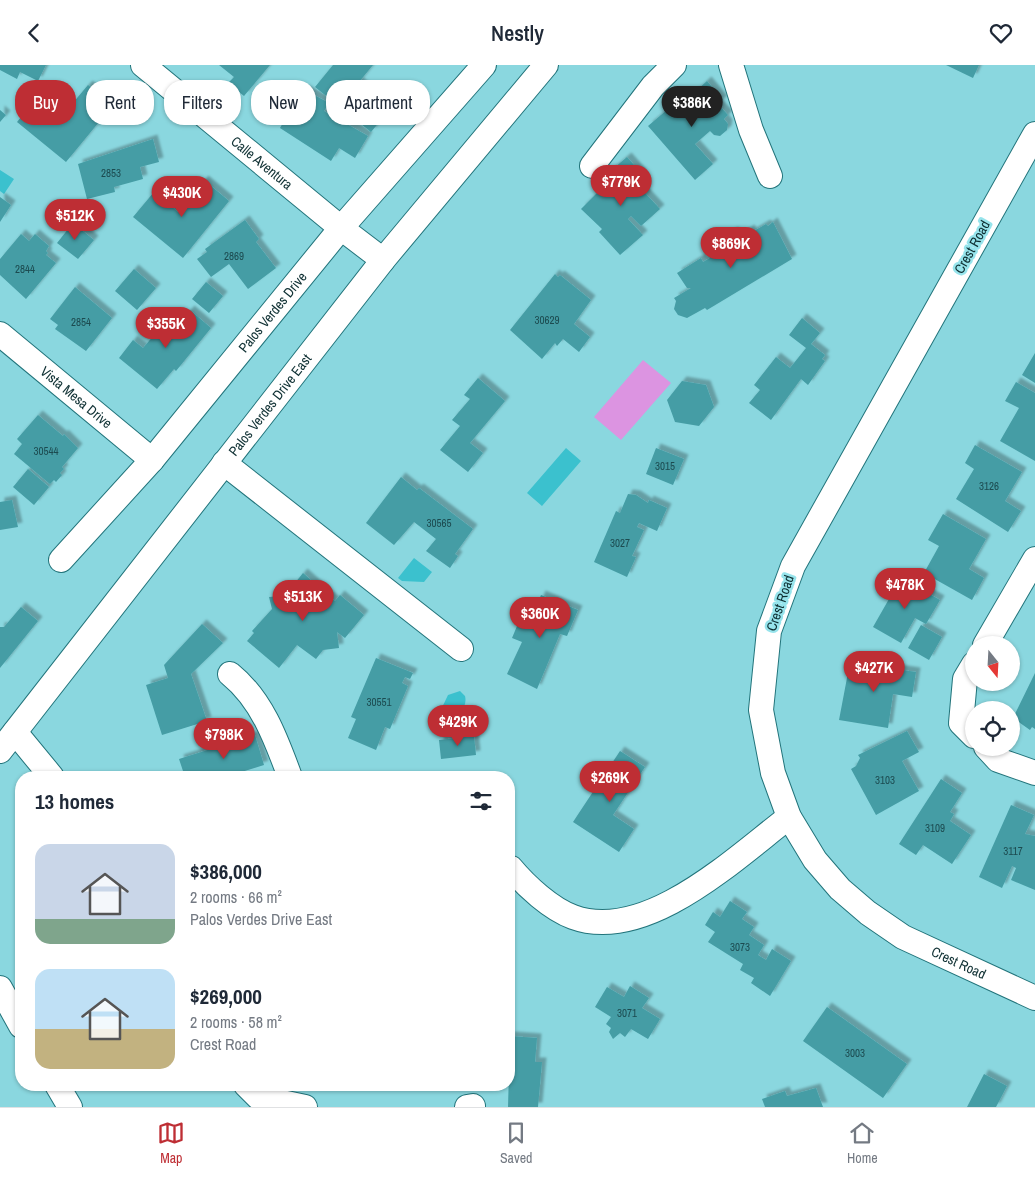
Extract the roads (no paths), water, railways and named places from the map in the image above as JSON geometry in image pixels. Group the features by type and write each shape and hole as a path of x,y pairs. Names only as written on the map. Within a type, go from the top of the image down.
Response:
{"street":[{"name":"Calle Aventura","path":"142,65 341,228 383,260"},
{"name":"Palos Verdes Drive","path":"61,560 152,460 341,228 484,65"},
{"name":"Palos Verdes Drive East","path":"0,751 383,260 546,65"},
{"path":"592,166 653,86 674,65"},
{"path":"731,65 751,130 770,176"},
{"name":"Crest Road","path":"1035,134 793,566 769,631 761,710 772,773 789,817 815,860 840,889 868,913 902,937 1035,998"},
{"name":"Vista Mesa Drive","path":"0,334 152,460"},
{"path":"224,463 461,649"},
{"path":"990,636 1035,559"},
{"path":"230,673 247,687 274,733 288,771"},
{"path":"15,732 47,771"},
{"path":"994,756 998,760 1035,773"},
{"path":"515,873 529,889 573,917 606,923 626,921 654,911 696,887 789,817"},
{"path":"0,988 15,1015"},
{"path":"61,1091 70,1107"},
{"path":"252,1091 258,1097 305,1107"}],"water":[{"path":"0,170 14,179 4,194 0,191"},
{"path":"566,448 581,461 542,506 527,493"},
{"path":"414,558 432,572 424,582 402,581 398,578"},
{"path":"460,691 466,700 464,708 454,725 446,727 441,724 438,716 448,695"}]}
